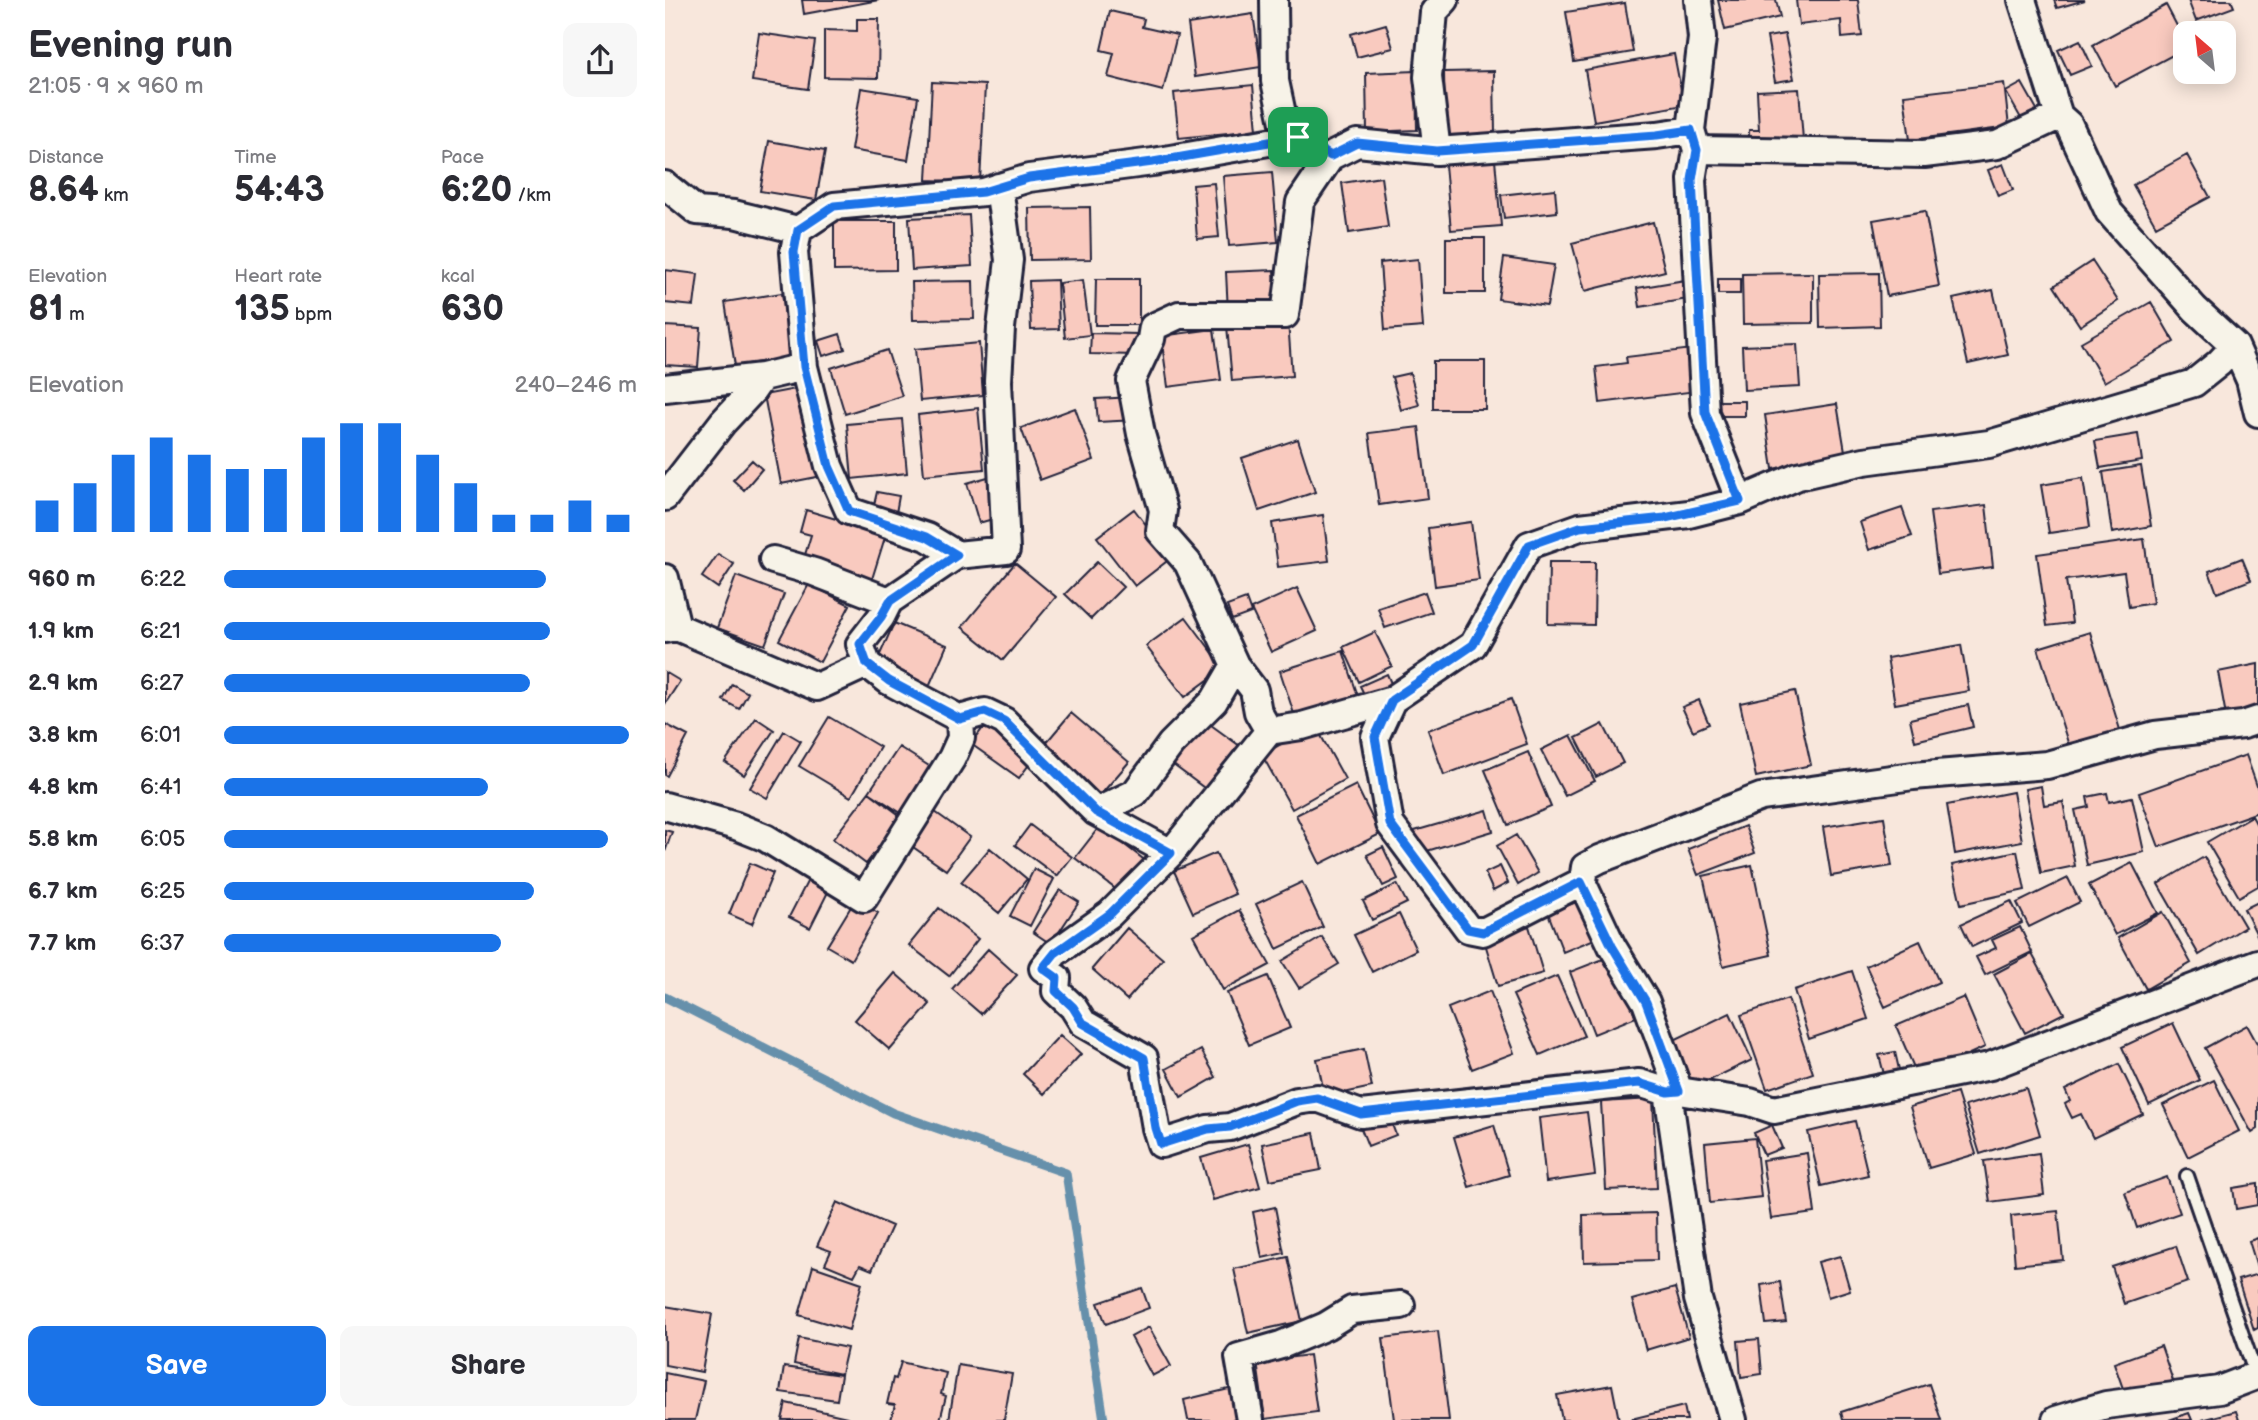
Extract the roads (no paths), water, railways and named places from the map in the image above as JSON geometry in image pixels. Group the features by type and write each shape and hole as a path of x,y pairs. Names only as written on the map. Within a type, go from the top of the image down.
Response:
{"street":[{"path":"1274,0 1275,81 1284,123 1298,137 1331,156"},
{"path":"1437,151 1428,77 1434,12 1445,0"},
{"path":"1697,0 1702,38 1692,180 1705,412 1740,501"},
{"path":"2022,0 2059,116 2069,125 2109,212 2195,309 2235,346 2250,380 2258,413"},
{"path":"1269,730 1258,712 1254,690 1235,665 1188,563 1160,531 1163,510 1131,381 1151,339 1153,327 1179,316 1285,315 1300,202 1331,156 1357,143 1437,151 1657,135 1694,140 1924,154 1997,145 2059,116"},
{"path":"957,555 927,537 849,511 829,466 804,367 794,252 798,230 834,206 983,192 1029,178 1153,162 1298,137"},
{"path":"665,185 697,211 734,214 798,230"},
{"path":"999,187 1009,260 998,381 1006,550 957,555 890,601 860,644 867,664 889,681 960,719 985,712 1004,721 1096,812 1171,853"},
{"path":"2235,346 2194,383 1989,444 1864,461 1798,476 1740,501 1677,516 1580,527 1529,545 1473,645 1392,700 1302,726 1269,730 1171,853 1110,914 1055,953 1043,968 1057,978 1056,991 1073,1007 1083,1023 1144,1058 1161,1144 1208,1129 1230,1127 1297,1101 1317,1098 1361,1114 1639,1083 1750,1102 1774,1110 1990,1066 2258,963"},
{"path":"665,388 762,377 804,367"},
{"path":"665,496 762,377"},
{"path":"773,560 814,572 890,601"},
{"path":"665,578 671,628 817,687 867,664"},
{"path":"1096,812 1135,793 1171,744 1214,701 1235,665"},
{"path":"1392,700 1375,737 1390,824 1468,929 1483,932 1581,882"},
{"path":"665,806 736,826 766,838 864,898 952,758 961,738 960,719"},
{"path":"1733,1420 1698,1299 1674,1091 1646,1002 1612,946 1581,882 1585,867 1761,797 1913,776 2047,765 2155,735 2258,720"},
{"path":"1250,1420 1239,1357 1293,1340 1326,1326 1352,1310 1401,1305"},
{"path":"2056,1420 2106,1405 2219,1390 2257,1375"}],"lane":[{"path":"2187,1176 2257,1375"}],"waterway":[{"path":"665,997 893,1113 1066,1173 1104,1420"}]}
